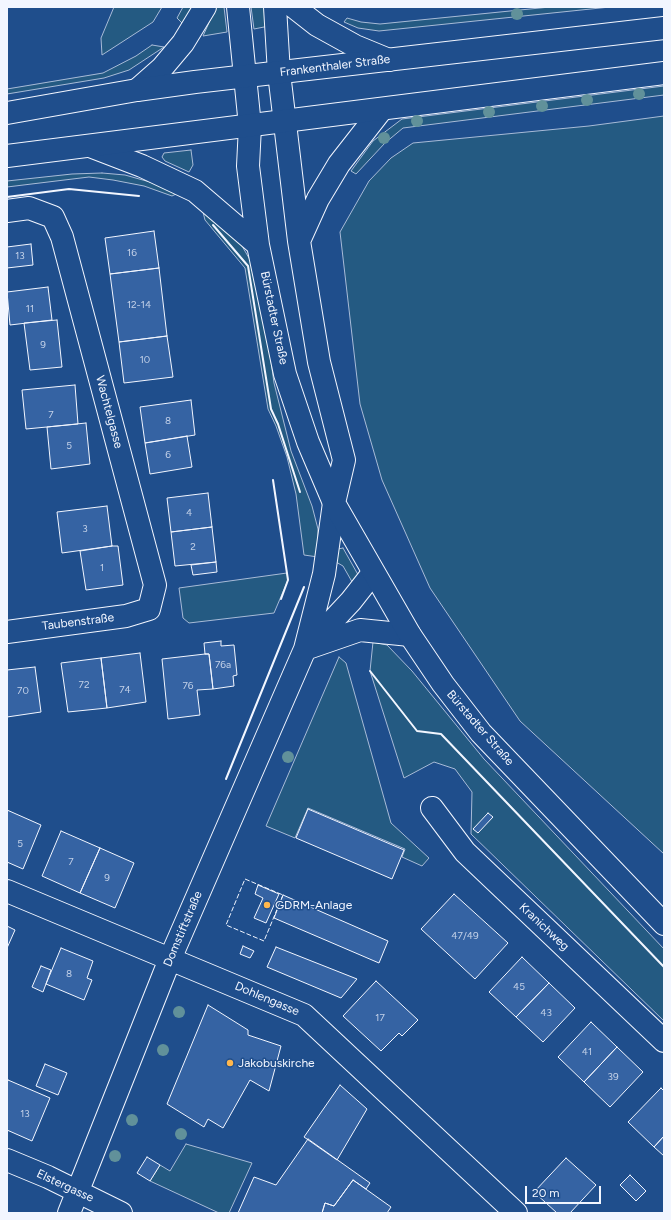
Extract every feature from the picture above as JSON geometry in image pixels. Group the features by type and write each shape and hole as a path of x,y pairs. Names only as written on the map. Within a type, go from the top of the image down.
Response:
{"main road":[{"path":"137,90 162,68 183,43 205,7"},
{"name":"Bürstadter Straße","path":"238,7 250,126 248,166 258,245 285,374 308,442 334,503 410,636 443,684 481,733 664,924"},
{"path":"275,7 279,72 299,241 320,362 344,460 334,503 324,574 305,649"},
{"path":"294,7 317,25 355,46 389,60"},
{"name":"Frankenthaler Straße","path":"7,113 137,90 279,72 664,28"},
{"path":"7,156 664,73"},
{"path":"299,241 318,199 339,164 382,109"},
{"path":"90,146 142,166 196,191 258,245"},
{"name":"Wachtelgasse","path":"7,211 29,208 53,217 62,237 155,585 148,609"},
{"path":"305,649 351,601 373,573"},
{"name":"Taubenstraße","path":"7,632 126,616 148,609"},
{"path":"305,649 360,630 410,636"},
{"name":"Domstiftstraße","path":"69,1213 170,959 305,649"},
{"name":"Kranichweg","path":"432,808 465,852 664,1041"},
{"name":"Dohlengasse","path":"7,890 304,1015 516,1213"},
{"name":"Elstergasse","path":"7,1160 122,1213"}],"shaded area":[{"path":"114,7 162,7 153,22 102,55 101,38"},
{"path":"183,7 193,7 183,24 177,18"},
{"path":"216,7 224,7 227,32 203,36"},
{"path":"251,7 267,7 269,26 254,29"},
{"path":"550,7 610,7 379,31 358,28 344,22 347,18 361,22 380,24"},
{"path":"152,45 164,47 129,70 104,78 7,94 7,89 103,73 136,56"},
{"path":"664,86 664,95 403,128 385,143 356,174 351,171 373,141 402,119"},
{"path":"664,116 664,854 520,721 430,588 382,480 360,404 340,232 369,181 391,158 413,143 589,126"},
{"path":"191,150 193,165 189,172 165,161 162,157 164,153"},
{"path":"102,173 125,175 157,184 178,193 172,196 144,186 89,177 7,187 7,181 72,174"},
{"path":"202,208 218,219 242,246 256,270 261,290 274,383 291,451 312,506 318,529 318,557 304,555 296,494 287,457 268,409 245,268 205,220"},
{"path":"343,548 361,580 355,587 343,566 336,562 338,549"},
{"path":"287,573 288,580 274,613 189,623 183,618 179,588"},
{"path":"373,642 387,645 412,671 484,759 664,949 664,1021 471,834 472,792 455,769 434,762 404,778 370,671"},
{"path":"339,657 346,663 391,823 429,858 422,866 402,857 405,849 308,808 295,838 266,826"},
{"path":"186,1144 252,1163 229,1213 219,1213 150,1181 160,1165 170,1171"}],"building":[{"path":"154,231 159,268 110,274 105,238"},
{"path":"31,244 33,265 7,268 7,247"},
{"path":"159,268 167,336 119,342 110,274"},
{"path":"48,287 52,320 10,325 7,292"},
{"path":"57,320 62,367 30,370 24,323"},
{"path":"167,336 173,377 124,383 119,342"},
{"path":"75,385 78,424 26,429 22,390"},
{"path":"191,400 195,435 145,443 140,407"},
{"path":"86,423 90,464 51,469 47,427"},
{"path":"187,436 192,467 150,474 145,443"},
{"path":"208,493 212,527 171,532 167,498"},
{"path":"107,506 112,546 62,553 57,512"},
{"path":"212,527 216,562 175,566 171,532"},
{"path":"118,546 123,585 86,590 80,551"},
{"path":"216,562 217,572 193,575 191,565"},
{"path":"221,641 221,646 234,645 237,675 233,676 234,686 213,689 209,654 205,654 204,643"},
{"path":"140,653 146,702 107,708 101,658"},
{"path":"209,654 213,689 197,690 200,715 168,719 162,659"},
{"path":"101,658 107,708 68,712 61,663"},
{"path":"35,667 41,712 7,717 7,670"},
{"path":"308,809 404,850 392,879 296,838"},
{"path":"7,810 41,825 23,869 7,862"},
{"path":"488,813 493,817 478,833 473,829"},
{"path":"61,831 100,848 80,893 42,876"},
{"path":"100,848 134,863 115,908 80,893"},
{"name":"GDRM-Anlage","path":"258,885 279,894 266,923 254,918 263,898 255,894"},
{"path":"454,894 508,943 475,979 421,929"},
{"path":"283,895 388,941 379,963 274,918"},
{"path":"7,926 15,930 7,948"},
{"path":"243,946 254,951 250,958 240,954"},
{"path":"276,947 357,979 341,998 267,967"},
{"path":"61,948 93,961 87,978 92,980 84,1000 46,984"},
{"path":"522,957 549,983 516,1017 489,992"},
{"path":"41,966 51,970 43,992 32,987"},
{"path":"376,981 418,1020 402,1036 399,1033 381,1051 343,1016"},
{"path":"549,983 575,1008 543,1042 516,1017"},
{"name":"Jakobuskirche","path":"208,1005 248,1030 248,1035 281,1046 269,1091 250,1080 223,1128 208,1119 204,1127 167,1104"},
{"path":"591,1022 617,1047 584,1082 558,1057"},
{"path":"617,1047 643,1072 610,1107 584,1082"},
{"path":"45,1064 67,1073 58,1095 36,1086"},
{"path":"8,1080 50,1098 32,1141 7,1130"},
{"path":"340,1085 367,1109 337,1160 304,1137"},
{"path":"661,1088 664,1091 664,1136 654,1147 628,1122"},
{"path":"664,1136 664,1156 654,1147"},
{"path":"308,1139 370,1183 366,1189 353,1180 334,1206 325,1203 322,1213 238,1213 254,1177 276,1185"},
{"path":"147,1157 160,1165 150,1181 137,1173"},
{"path":"566,1158 596,1185 570,1213 557,1213 534,1192"},
{"path":"630,1175 646,1191 636,1201 620,1185"},
{"path":"353,1180 391,1207 387,1213 322,1213 325,1203 334,1206"}],"fence":[{"path":"245,879 283,895 264,941 226,925 245,879"}],"wall":[{"path":"7,197 69,189 139,196"},
{"path":"213,225 248,266 271,409 278,424 300,492"},
{"path":"273,480 288,580 281,599"},
{"path":"226,779 304,587"},
{"path":"370,671 417,731 441,734 664,967"}],"place":[{"name":"GDRM-Anlage","path":"267,905"},
{"name":"Jakobuskirche","path":"230,1063"}]}
